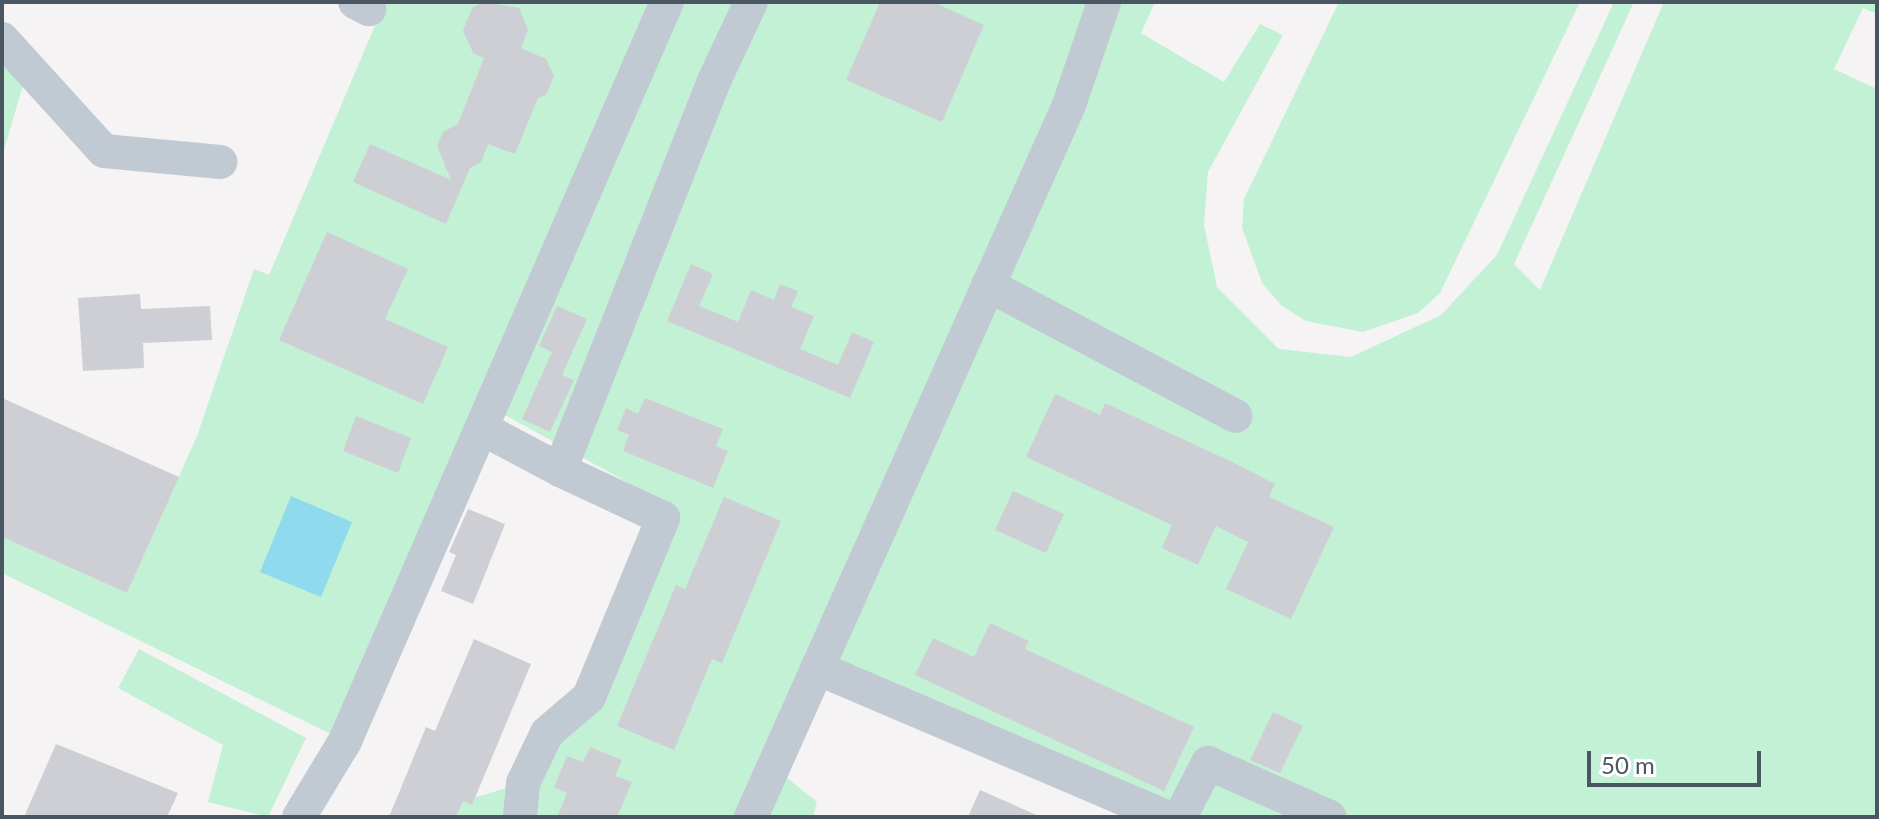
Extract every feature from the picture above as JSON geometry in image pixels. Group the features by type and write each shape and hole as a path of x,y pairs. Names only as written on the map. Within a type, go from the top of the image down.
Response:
{"lane":[{"path":"299,817 345,741 667,2"},
{"path":"560,470 714,81 751,2"},
{"path":"751,817 1069,105 1104,2"},
{"path":"2,39 104,151 220,162"},
{"path":"988,285 1235,416"},
{"path":"483,429 560,470 663,518 589,697 547,733 523,783 520,817"},
{"path":"817,668 1167,817"},
{"path":"1180,817 1208,763 1330,817"}],"green space":[{"path":"385,2 647,2 652,13 345,741 2,573 2,537 127,593 197,436 254,269 269,275"},
{"path":"674,2 1155,2 1141,33 1224,82 1260,24 1283,35 1208,172 1204,225 1217,287 1279,349 1351,357 1441,315 1497,255 1614,2 1634,2 1514,264 1540,290 1664,2 1877,2 1877,14 1863,8 1834,69 1877,89 1877,817 1167,817 818,668 774,767 817,802 813,817 456,817 463,801 523,783 589,697 678,510 503,414"},
{"path":"1339,2 1580,2 1440,293 1418,313 1363,332 1306,321 1281,305 1262,283 1242,228 1244,199"},
{"path":"2,47 27,71 2,157"},
{"path":"139,649 306,738 268,817 208,802 223,745 118,688"}],"water":[{"path":"291,496 352,522 321,597 260,572"}],"building":[{"path":"485,2 519,8 528,30 521,48 546,59 554,76 546,95 538,98 515,154 488,144 481,162 470,168 446,224 353,182 370,144 451,180 437,146 443,132 458,124 484,58 473,53 463,30 473,7"},
{"path":"880,2 933,2 984,25 942,122 846,80"},
{"path":"327,232 408,269 385,319 448,347 423,404 279,340"},
{"path":"691,264 713,274 699,306 738,322 751,290 774,300 780,284 798,291 791,307 814,316 800,349 838,365 852,332 874,342 850,398 667,321"},
{"path":"140,294 141,309 210,306 212,340 143,343 144,368 83,371 78,298"},
{"path":"557,306 587,319 562,375 574,380 550,432 522,419 552,352 539,346"},
{"path":"1055,394 1100,415 1105,403 1232,462 1275,484 1269,497 1334,527 1291,619 1226,589 1248,542 1216,526 1198,565 1162,548 1172,525 1026,457"},
{"path":"2,398 179,477 127,593 2,537"},
{"path":"645,398 723,429 716,446 728,451 713,488 623,451 629,435 617,430 626,408 638,414"},
{"path":"356,416 411,438 398,473 343,451"},
{"path":"1013,491 1064,514 1046,553 995,530"},
{"path":"724,497 781,521 722,663 712,659 674,750 617,726 676,585 685,589"},
{"path":"468,509 505,524 473,604 441,591 456,555 449,552"},
{"path":"990,623 1029,641 1025,649 1194,727 1164,791 915,675 933,638 974,657"},
{"path":"474,639 531,664 472,805 463,801 456,817 389,817 426,727 435,731"},
{"path":"1273,712 1303,726 1280,773 1250,760"},
{"path":"56,744 178,793 167,817 24,817"},
{"path":"590,747 622,760 615,776 632,782 617,817 557,817 567,793 554,787 567,756 583,762"},
{"path":"980,790 1041,817 968,817"}]}
